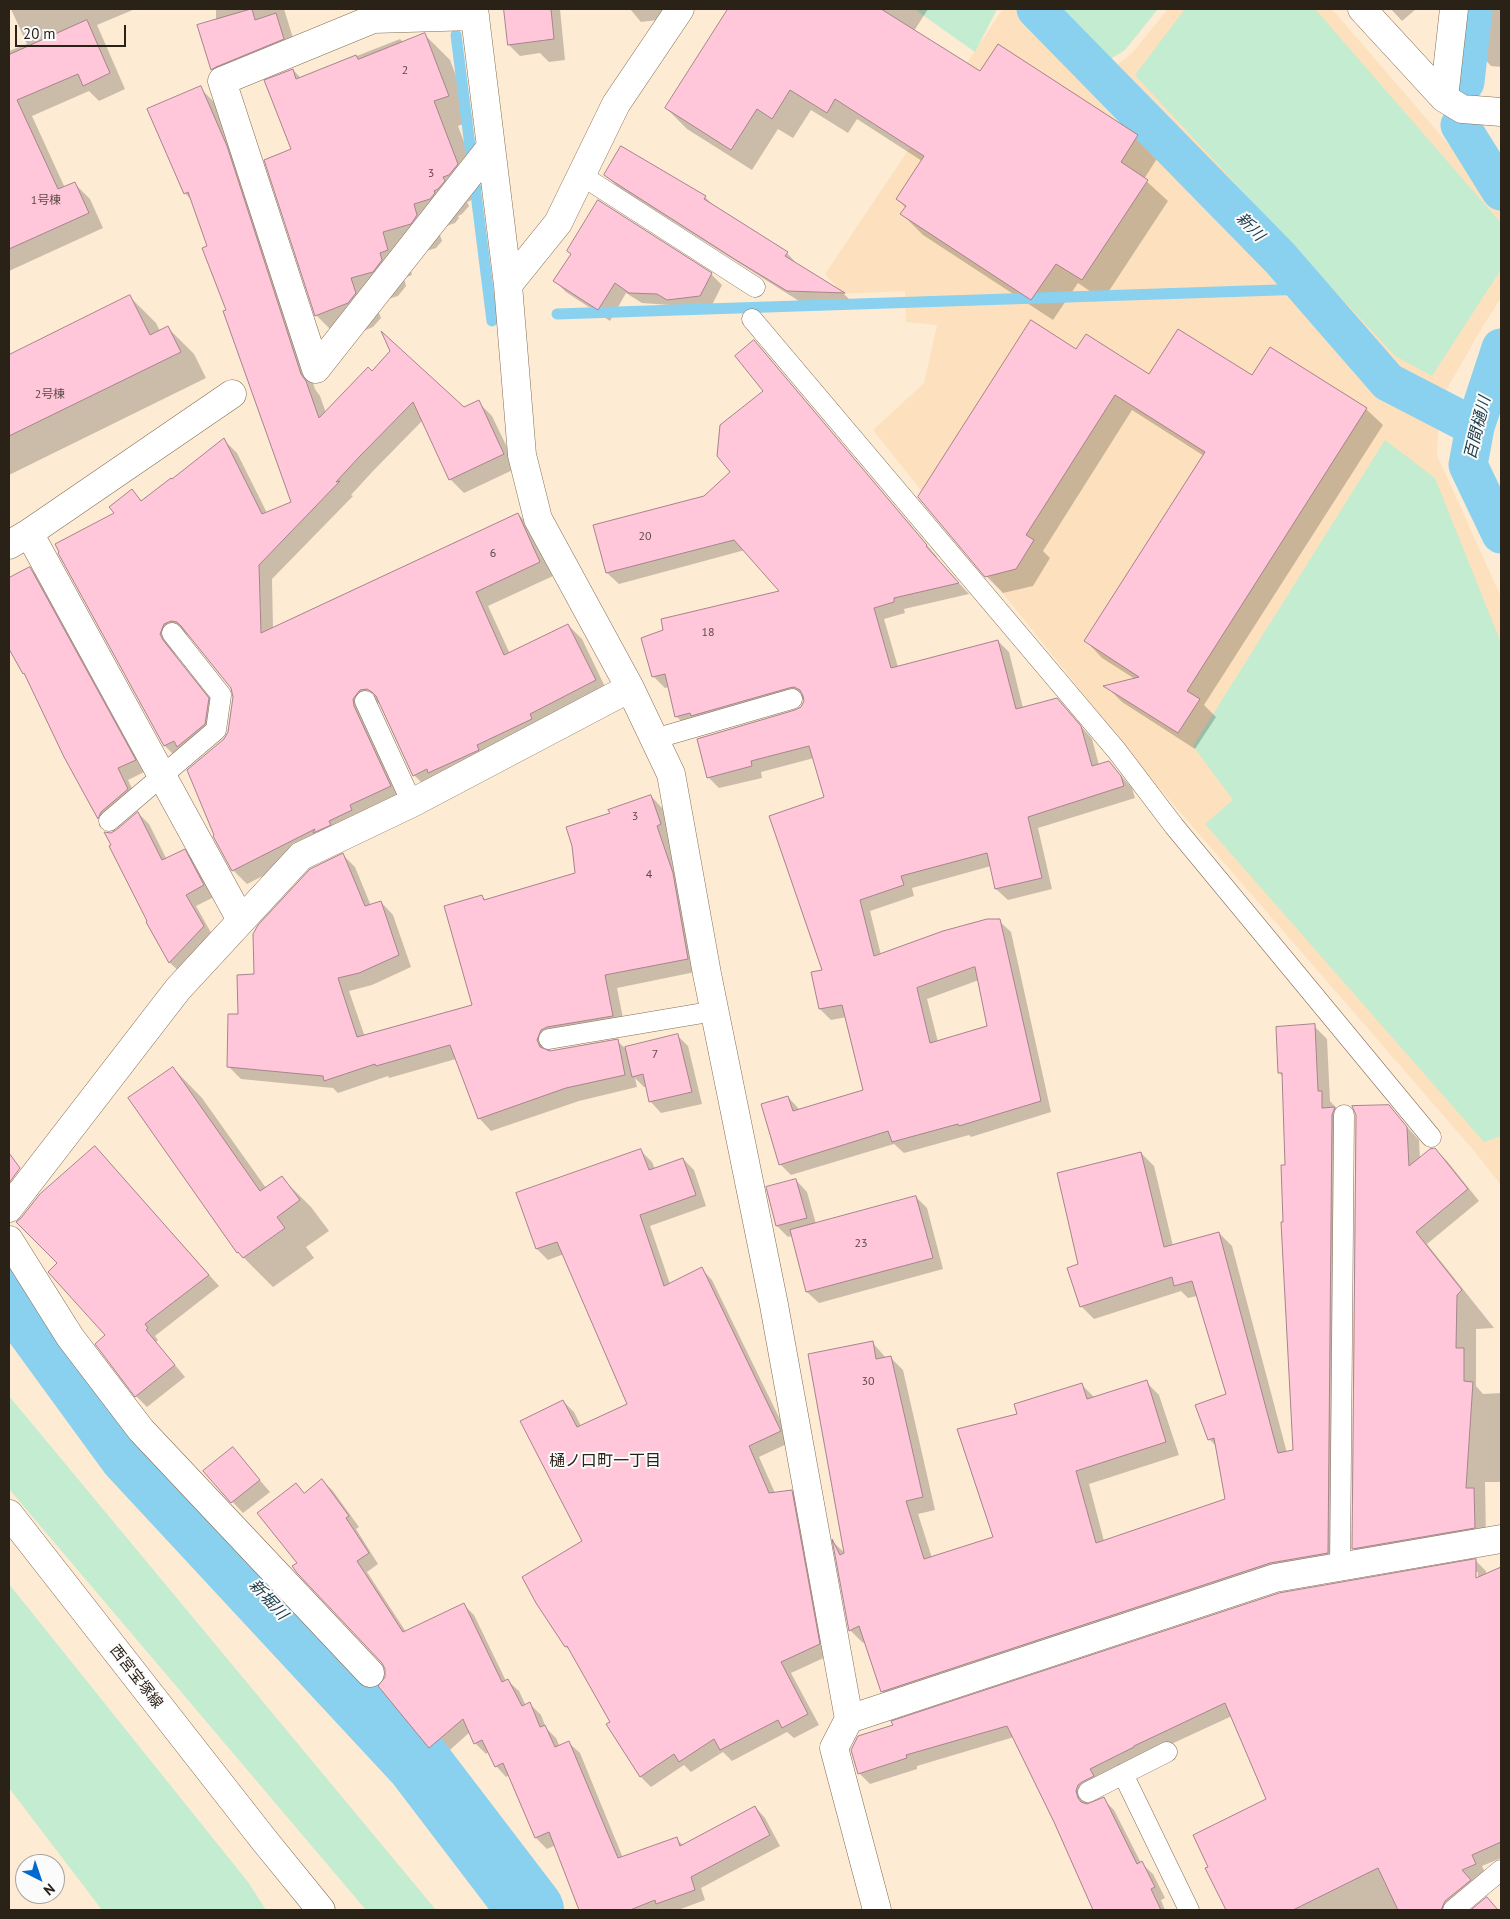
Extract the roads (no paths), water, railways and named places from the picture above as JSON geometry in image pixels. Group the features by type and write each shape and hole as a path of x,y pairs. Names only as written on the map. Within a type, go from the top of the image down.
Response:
{"street":[{"path":"508,285 558,223 616,104 680,9"},
{"path":"1362,9 1444,98 1462,109 1501,112"},
{"path":"1444,98 1454,9"},
{"path":"491,147 316,370 222,81 373,19 474,12 491,147 508,285 522,455 538,519 630,688 671,774 714,1011 774,1305 849,1719 834,1748 877,1910"},
{"path":"232,394 19,539 162,777 241,920"},
{"path":"9,1208 178,989 301,856 412,803 630,688"},
{"path":"9,1240 70,1337 141,1430 370,1673"},
{"name":"西宮宝塚線","path":"9,1514 321,1910"},
{"path":"849,1719 1275,1578 1501,1539"},
{"name":"西宮宝塚線","path":"264,1840 304,1910"}],"lane":[{"path":"581,176 755,287"},
{"path":"752,319 1117,751 1174,826 1431,1137"},
{"path":"109,821 216,730 221,695 172,633"},
{"path":"654,739 792,699"},
{"path":"365,701 412,803"},
{"path":"549,1038 714,1011"},
{"path":"1340,1566 1344,1115"},
{"path":"1088,1792 1167,1752"},
{"path":"1123,1774 1189,1910"},
{"path":"1453,1910 1501,1870"}],"waterway":[{"name":"新川","path":"1036,9 1280,258 1388,382 1475,427"},
{"name":"百間樋川","path":"1465,82 1473,9"},
{"path":"456,35 492,321"},
{"name":"百間樋川","path":"1460,125 1501,191"},
{"path":"557,314 1308,289"},
{"name":"百間樋川","path":"1501,348 1475,427 1468,465 1501,534"},
{"name":"新堀川","path":"9,1286 131,1453 418,1762 531,1910"}],"district":[{"name":"樋ノ口町一丁目","path":"605,1461"}]}
